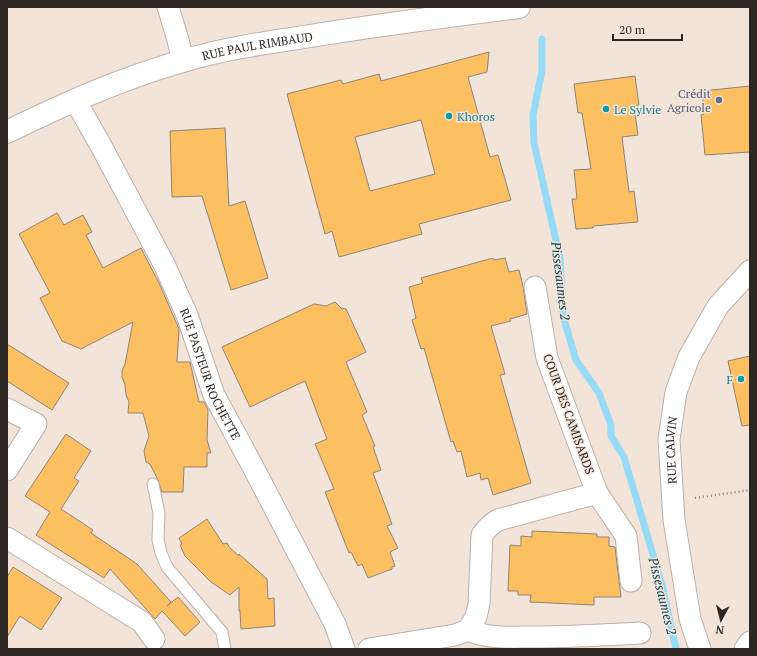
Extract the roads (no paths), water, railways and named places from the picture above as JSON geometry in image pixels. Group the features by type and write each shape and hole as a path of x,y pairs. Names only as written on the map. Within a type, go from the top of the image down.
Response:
{"main road":[{"name":"RUE PAUL RIMBAUD","path":"7,132 107,86 183,61 237,48 376,25 520,7"}],"street":[{"path":"168,7 183,61"},
{"name":"RUE PASTEUR ROCHETTE","path":"75,100 164,264 187,315 214,395 335,624 344,649"},
{"name":"RUE CALVIN","path":"700,649 690,619 674,520 669,439 676,392 689,357 718,306 750,271"},
{"name":"COUR DES CAMISARDS","path":"535,287 546,358 597,493 626,536 631,581"},
{"path":"7,409 36,424 7,470"},
{"path":"369,649 455,635 468,630 476,617 479,604 482,535 486,528 498,520 597,493"},
{"path":"7,538 142,622 154,639"},
{"path":"468,630 479,635 491,636 560,636 640,633"},
{"path":"745,649 750,642"}],"lane":[{"path":"153,484 159,513 158,540 161,553 167,567 222,632 225,649"}],"waterway":[{"name":"Pissesaumes 2","path":"542,39 542,71 533,115 534,143 560,258 563,316 576,360 599,393 611,425 611,436 624,457 662,585 676,649"}],"place":[{"name":"Crédit Agricole","path":"719,100"},
{"name":"Le Sylvie","path":"606,109"},
{"name":"Khoros","path":"449,116"},
{"name":"F","path":"741,379"}]}
